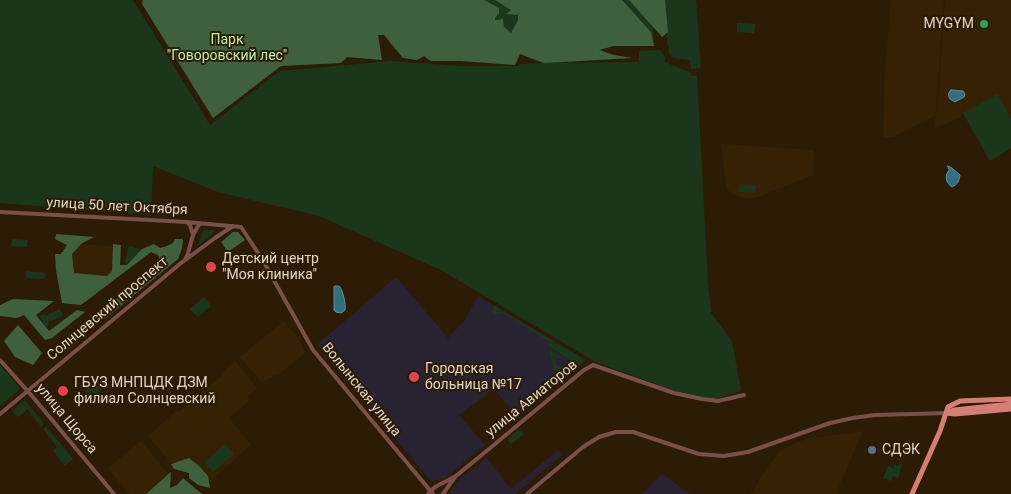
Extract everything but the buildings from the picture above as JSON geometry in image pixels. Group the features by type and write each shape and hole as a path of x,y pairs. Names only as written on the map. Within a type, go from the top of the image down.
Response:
{"main road":[{"path":"912,494 948,407 960,401 1011,398"},
{"path":"947,413 954,410 1011,404"},
{"path":"947,413 1011,409"}],"street":[{"name":"улица 50 лет Октября","path":"0,212 233,226"},
{"path":"187,222 193,235"},
{"path":"182,263 200,223"},
{"path":"215,238 221,229 220,224"},
{"name":"Солнцевский проспект","path":"0,414 182,263 233,226"},
{"name":"Волынская улица","path":"233,226 243,228 316,354 431,493"},
{"name":"улица Щорса","path":"0,360 114,494"},
{"name":"улица Авиаторов","path":"431,493 435,487 456,476 593,365 674,393 702,400 718,400 744,395"},
{"path":"526,494 583,447 599,437 616,432 633,432 699,454 724,456 748,452 830,423 853,418 875,415 947,413"},
{"name":"улица Авиаторов","path":"443,494 456,476"}],"shaded area":[{"path":"891,0 944,0 935,116 893,137 883,137 885,70"},
{"path":"945,0 1011,0 1011,119 998,95 963,113 961,117 934,129"},
{"path":"721,144 814,150 813,175 756,198 737,196 727,190"},
{"path":"67,243 121,247 119,269 77,304 61,303"},
{"name":"Городская больница №17","path":"396,277 448,338 465,320 478,296 585,360 518,416 494,389 459,415 485,445 445,478 433,481 431,481 317,345"},
{"path":"284,321 300,340 305,353 278,375 276,374 262,383 240,357"},
{"path":"235,361 257,388 247,397 250,400 229,418 251,445 209,482 188,457 175,467 148,436 176,411 179,412 222,376 220,374"},
{"path":"863,431 836,494 751,494 766,469 780,451 805,439"},
{"path":"141,441 169,475 145,494 129,494 108,468"},
{"path":"558,450 562,455 515,494 448,494 460,479 487,458 511,489"},
{"path":"662,474 690,494 642,494"}],"green space":[{"path":"0,0 133,0 210,125 280,71 391,61 460,66 519,66 521,64 542,63 520,54 515,65 431,61 424,56 417,60 403,58 384,35 378,35 382,60 347,57 341,63 281,66 213,118 142,4 143,0 652,0 654,46 614,46 599,50 632,58 558,63 639,62 639,51 660,50 665,57 665,62 691,73 692,76 697,76 711,313 732,341 741,391 708,401 596,362 441,270 319,216 218,192 153,166 151,215 0,203"},
{"name":"Парк \"Говоровский лес\"","path":"143,0 484,0 499,8 499,13 495,20 503,19 504,27 511,33 518,20 518,15 506,14 511,10 495,0 622,0 651,32 654,46 614,46 599,50 632,58 544,63 520,54 515,65 431,61 424,56 417,60 403,58 384,35 378,35 382,60 347,57 341,63 281,66 213,118 142,4"},
{"path":"629,0 665,0 668,32 662,37"},
{"path":"664,0 696,0 701,68 691,69 690,60 673,58 669,54"},
{"path":"737,23 755,24 754,33 737,32"},
{"path":"998,94 1011,119 1011,148 990,161 963,113"},
{"path":"739,184 756,185 755,193 738,192"},
{"path":"203,231 215,231 198,245"},
{"path":"233,232 238,232 245,240 228,252 221,242"},
{"path":"56,234 94,237 81,244 72,254 74,273 107,276 112,271 113,244 121,245 120,265 127,265 142,249 154,244 160,248 173,243 175,239 183,239 178,259 105,319 100,313 161,263 158,255 151,252 81,305 62,303 55,254 61,254 67,245 55,239"},
{"path":"12,239 28,240 27,247 11,246"},
{"path":"129,246 142,250 127,264 124,263"},
{"path":"26,271 46,273 45,279 26,278"},
{"path":"204,297 211,306 198,317 190,309"},
{"path":"13,299 54,301 36,315 49,331 77,310 85,312 52,338 45,340 24,315 17,318 0,316 0,305"},
{"path":"494,306 585,360 580,365 549,347 548,341 503,313 496,315 492,312"},
{"path":"59,309 63,316 48,322 49,325 46,327 39,316 45,314 46,316"},
{"path":"94,316 99,323 65,352 59,346"},
{"path":"18,325 42,353 33,365 15,357 4,341"},
{"path":"549,349 564,358 556,358 556,366 563,367 566,374 557,381 556,380"},
{"path":"0,365 19,387 19,390 0,406"},
{"path":"95,383 101,390 91,398 85,391"},
{"path":"25,400 44,424 41,427 32,415 29,416 31,413 28,409 18,417 12,411"},
{"path":"46,426 73,459 65,466 53,451 57,447 43,429"},
{"path":"518,430 524,434 511,444 508,439"},
{"path":"225,444 234,454 213,472 204,462"},
{"path":"189,458 208,476 210,488 198,485 189,478 189,473 174,469 171,464"},
{"path":"899,463 902,465 898,478 893,476 891,481 883,478 888,466 896,469 894,468 895,465 897,466"},
{"path":"171,472 170,488 177,485 183,478 202,494 146,494"}],"water":[{"path":"951,90 963,91 964,97 955,102 949,96"},
{"path":"948,166 960,175 956,185 952,187 946,179 949,170"},
{"path":"335,286 339,286 344,297 345,310 341,313 334,310"}],"place":[{"name":"MYGYM","path":"984,24"},
{"name":"Детский центр \"Моя клиника\"","path":"211,267"},
{"name":"Городская больница №17","path":"414,377"},
{"name":"ГБУЗ МНПЦДК ДЗМ филиал Солнцевский","path":"63,391"},
{"name":"СДЭК","path":"872,450"}]}
